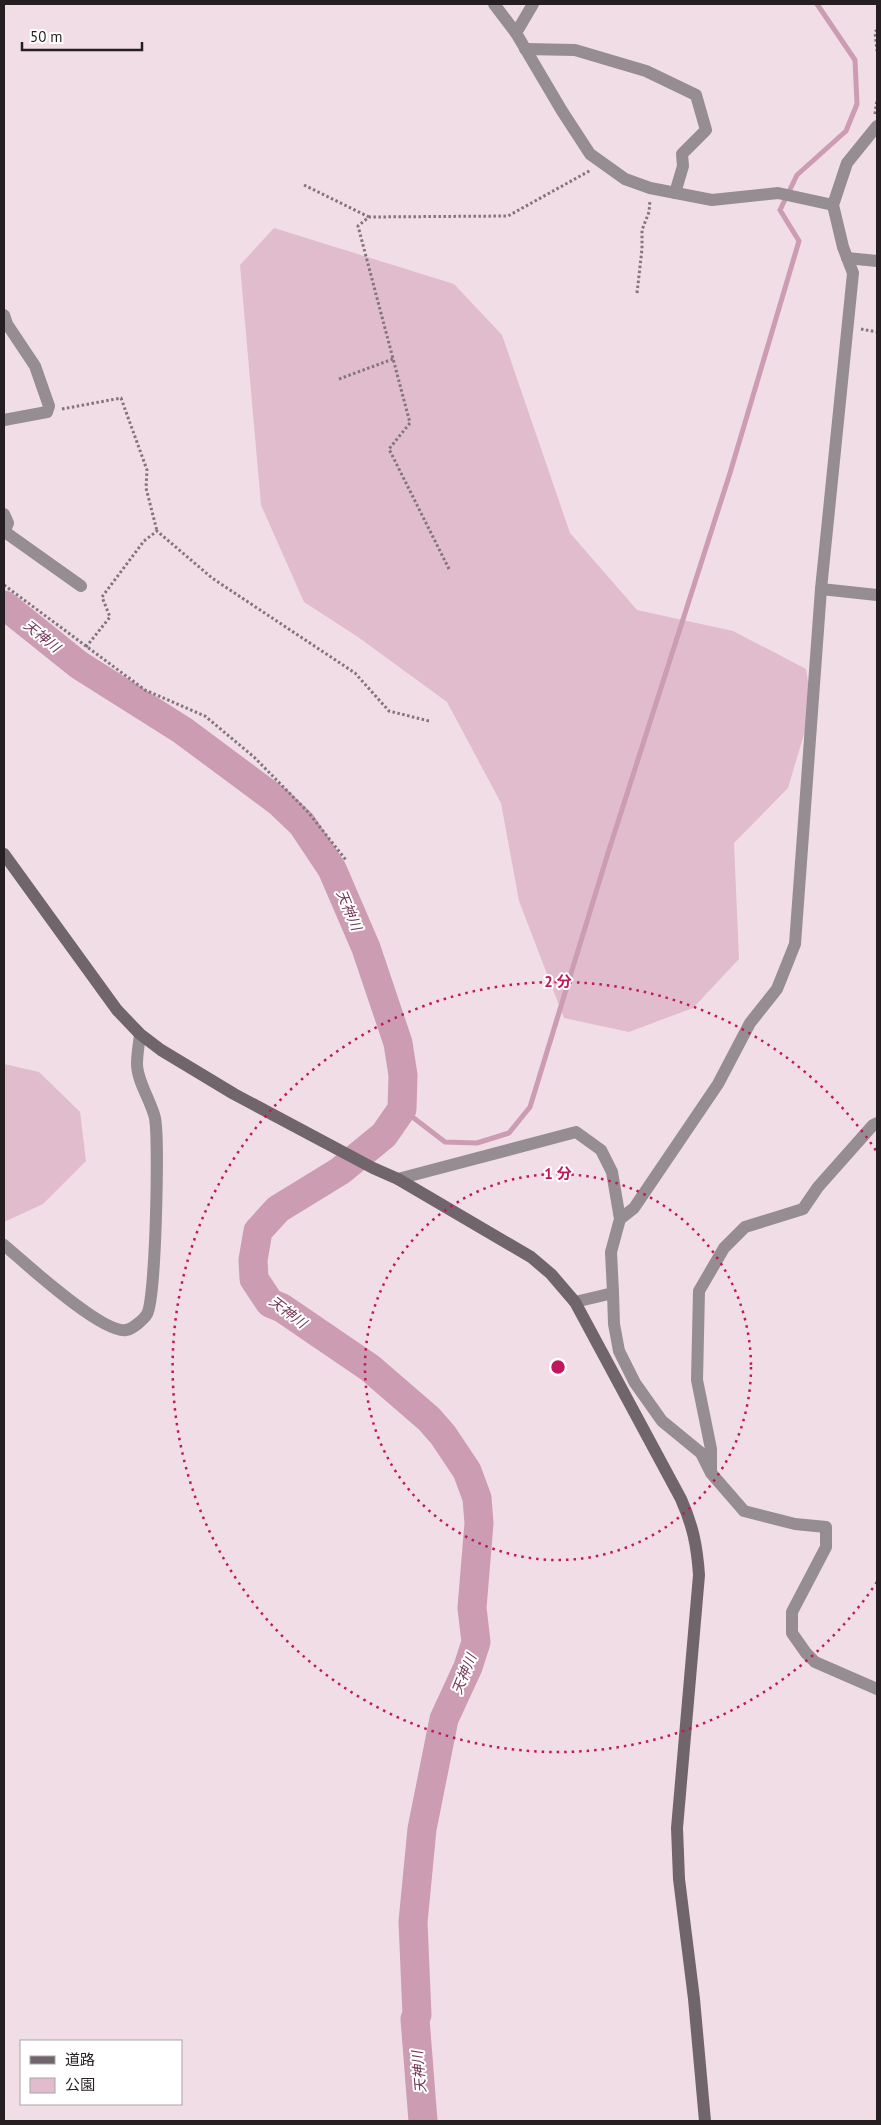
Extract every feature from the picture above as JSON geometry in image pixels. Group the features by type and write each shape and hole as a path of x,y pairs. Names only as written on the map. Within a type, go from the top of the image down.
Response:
{"street":[{"path":"494,4 516,33 590,154 625,179 650,188 712,200 778,193 833,205"},
{"path":"516,33 533,4"},
{"path":"526,49 575,50 646,71 696,95 706,130 682,154 683,166 675,193"},
{"path":"620,1219 634,1208 718,1084 750,1024 777,989 795,944 821,589 853,274 833,205 847,163 877,126"},
{"path":"847,258 877,260"},
{"path":"4,315 7,324 35,366 49,406 47,412 4,420"},
{"path":"4,514 8,523 5,532 81,586"},
{"path":"821,589 877,595"},
{"path":"4,854 117,1010 140,1034 191,1070 373,1168 398,1179 531,1257 551,1274 575,1302 681,1499 697,1542 699,1575 677,1828 679,1879 694,1999 705,2121"},
{"path":"4,1245 95,1319 116,1328 127,1330 138,1323 147,1313 151,1302 153,1278 156,1196 155,1118 137,1066 140,1034"},
{"path":"710,1473 710,1449 698,1380 698,1291 724,1248 745,1227 802,1209 818,1186 873,1125 877,1123"},
{"path":"398,1179 576,1132 601,1150 612,1172 620,1219 611,1252 614,1324 619,1351 635,1383 662,1421 701,1453 710,1473 744,1511 795,1524 826,1527 826,1547 792,1612 792,1633 806,1654 815,1662 877,1689"},
{"path":"575,1302 613,1293"}],"path":[{"path":"877,30 875,32 877,51"},
{"path":"304,185 369,217 508,216 604,163"},
{"path":"637,293 642,249 642,230 650,212 650,188"},
{"path":"369,217 358,226 410,423 389,450 450,569"},
{"path":"339,380 393,358"},
{"path":"47,412 121,398 146,470 146,488 157,532 212,578 356,673 389,711 429,721"},
{"path":"86,647 110,617 102,597 144,541 157,532"},
{"path":"4,585 145,690 204,716 212,722 254,757 308,812 346,860"}],"green space":[{"path":"274,228 454,284 502,335 570,533 637,610 733,631 806,669 812,707 788,788 734,843 739,959 693,1008 629,1032 564,1018 519,901 501,803 447,702 358,637 304,602 261,505 240,265"},
{"path":"4,1064 39,1072 80,1112 86,1161 43,1204 4,1222"}],"waterway":[{"path":"402,1109 445,1142 477,1143 509,1133 530,1107 608,853 730,473 799,241 780,210 797,175 846,131 857,104 855,60 817,4"},
{"name":"天神川","path":"4,605 79,665 182,730 279,802 302,824 332,869 366,948 398,1043 403,1075 402,1109 384,1135 340,1171 278,1209 258,1231 253,1260 254,1279 270,1303 282,1308 370,1368 429,1419 443,1435 467,1471 477,1498 479,1523 472,1608 476,1642 468,1667 444,1719 422,1829 413,1922 417,2015 415,2019 423,2121"}]}
